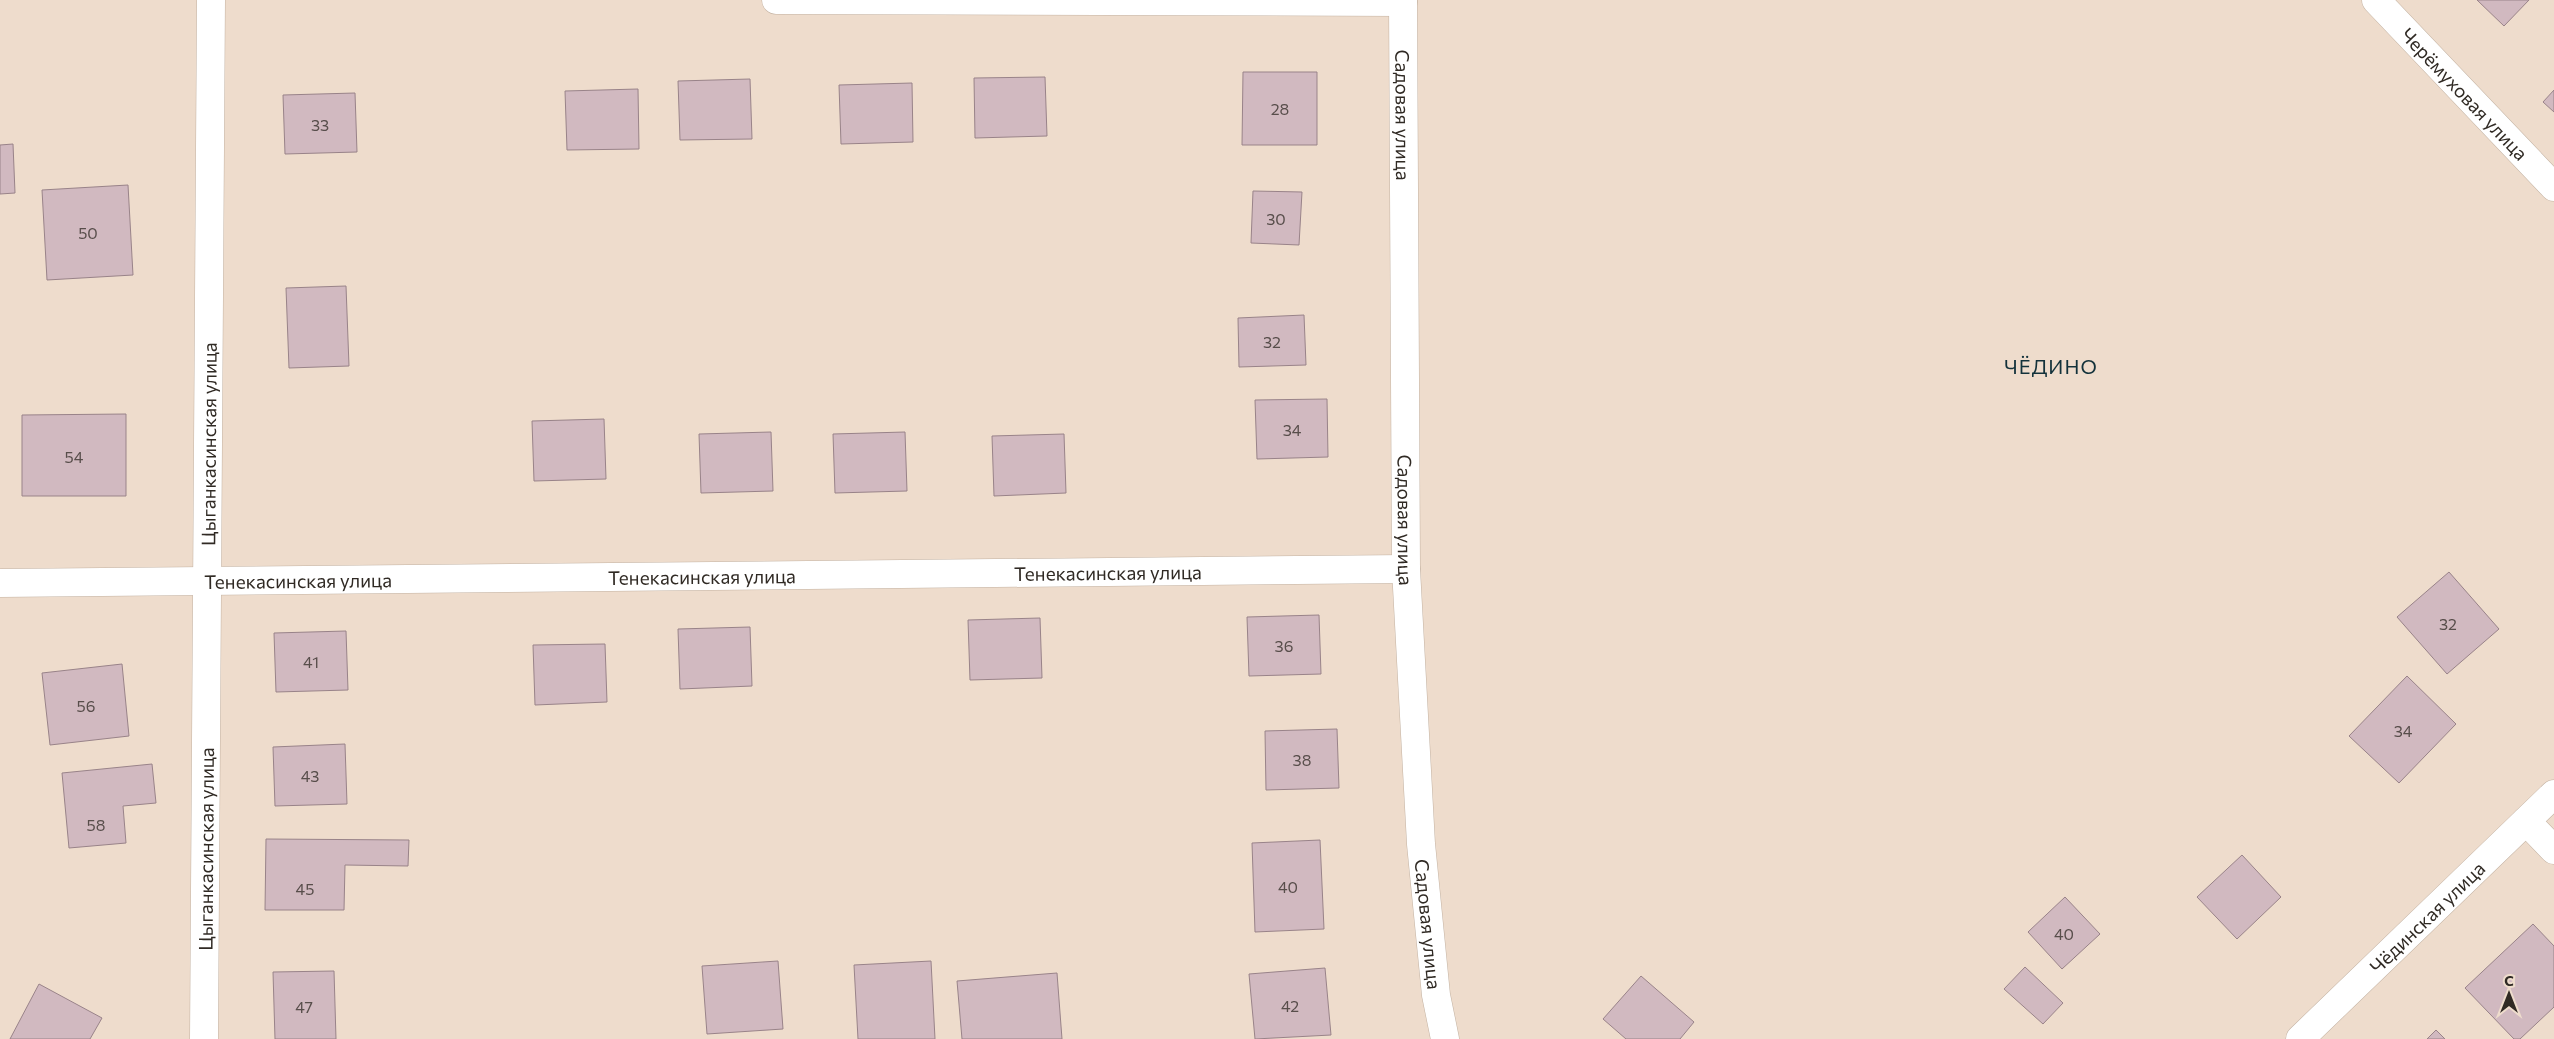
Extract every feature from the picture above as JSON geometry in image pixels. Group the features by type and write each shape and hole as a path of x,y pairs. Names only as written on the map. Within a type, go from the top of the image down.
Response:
{"street":[{"name":"Цыганкасинская улица","path":"204,1039 211,0"},
{"path":"776,0 1403,1"},
{"name":"Черёмуховая улица","path":"2376,0 2554,187"},
{"name":"Садовая улица","path":"1403,1 1406,569 1421,844 1436,995 1445,1039"},
{"name":"Тенекасинская улица","path":"0,583 1406,569"},
{"name":"Чёдинская улица","path":"2300,1039 2554,794"},
{"path":"2526,821 2554,850"}],"building":[{"path":"2477,0 2529,0 2504,26"},
{"path":"1243,72 1317,72 1317,145 1242,145"},
{"path":"1045,77 1047,136 975,138 974,78"},
{"path":"750,79 752,139 680,140 678,81"},
{"path":"912,83 913,142 841,144 839,85"},
{"path":"638,89 639,149 567,150 565,91"},
{"path":"2554,90 2554,112 2543,102"},
{"path":"355,93 357,152 285,154 283,95"},
{"path":"13,144 15,193 0,194 0,145"},
{"path":"128,185 133,275 47,280 42,190"},
{"path":"1253,191 1302,192 1299,245 1251,243"},
{"path":"346,286 349,366 289,368 286,288"},
{"path":"1304,315 1306,365 1239,367 1238,318"},
{"path":"1327,399 1328,457 1257,459 1255,400"},
{"path":"126,414 126,496 22,496 22,415"},
{"path":"604,419 606,479 534,481 532,421"},
{"path":"771,432 773,491 701,493 699,434"},
{"path":"905,432 907,491 835,493 833,434"},
{"path":"1064,434 1066,493 994,496 992,436"},
{"path":"2449,572 2499,629 2447,674 2397,617"},
{"path":"1319,615 1321,674 1249,676 1247,617"},
{"path":"1040,618 1042,678 970,680 968,620"},
{"path":"750,627 752,686 680,689 678,629"},
{"path":"346,631 348,690 276,692 274,633"},
{"path":"605,644 607,702 535,705 533,645"},
{"path":"122,664 129,736 50,745 42,673"},
{"path":"2407,676 2456,724 2399,783 2349,736"},
{"path":"1337,729 1339,788 1266,790 1265,731"},
{"path":"345,744 347,804 275,806 273,747"},
{"path":"152,764 156,803 123,806 126,843 69,848 62,773"},
{"path":"266,839 409,840 408,866 345,865 344,910 265,910"},
{"path":"1320,840 1324,929 1255,932 1252,843"},
{"path":"2242,855 2281,897 2237,939 2197,897"},
{"path":"2065,897 2100,934 2062,969 2028,932"},
{"path":"2533,924 2554,946 2554,1007 2520,1039 2514,1039 2465,988"},
{"path":"778,961 783,1029 707,1034 702,966"},
{"path":"931,961 935,1039 858,1039 854,965"},
{"path":"2025,967 2063,1003 2043,1024 2004,989"},
{"path":"1325,968 1331,1035 1255,1039 1249,974"},
{"path":"334,971 336,1039 275,1039 273,972"},
{"path":"1057,973 1062,1039 962,1039 957,981"},
{"path":"1641,976 1694,1022 1680,1039 1626,1039 1603,1019"},
{"path":"39,984 102,1018 90,1039 10,1039"},
{"path":"2436,1030 2445,1039 2427,1039"}],"district":[{"name":"ЧЁДИНО","path":"2051,366"}]}
